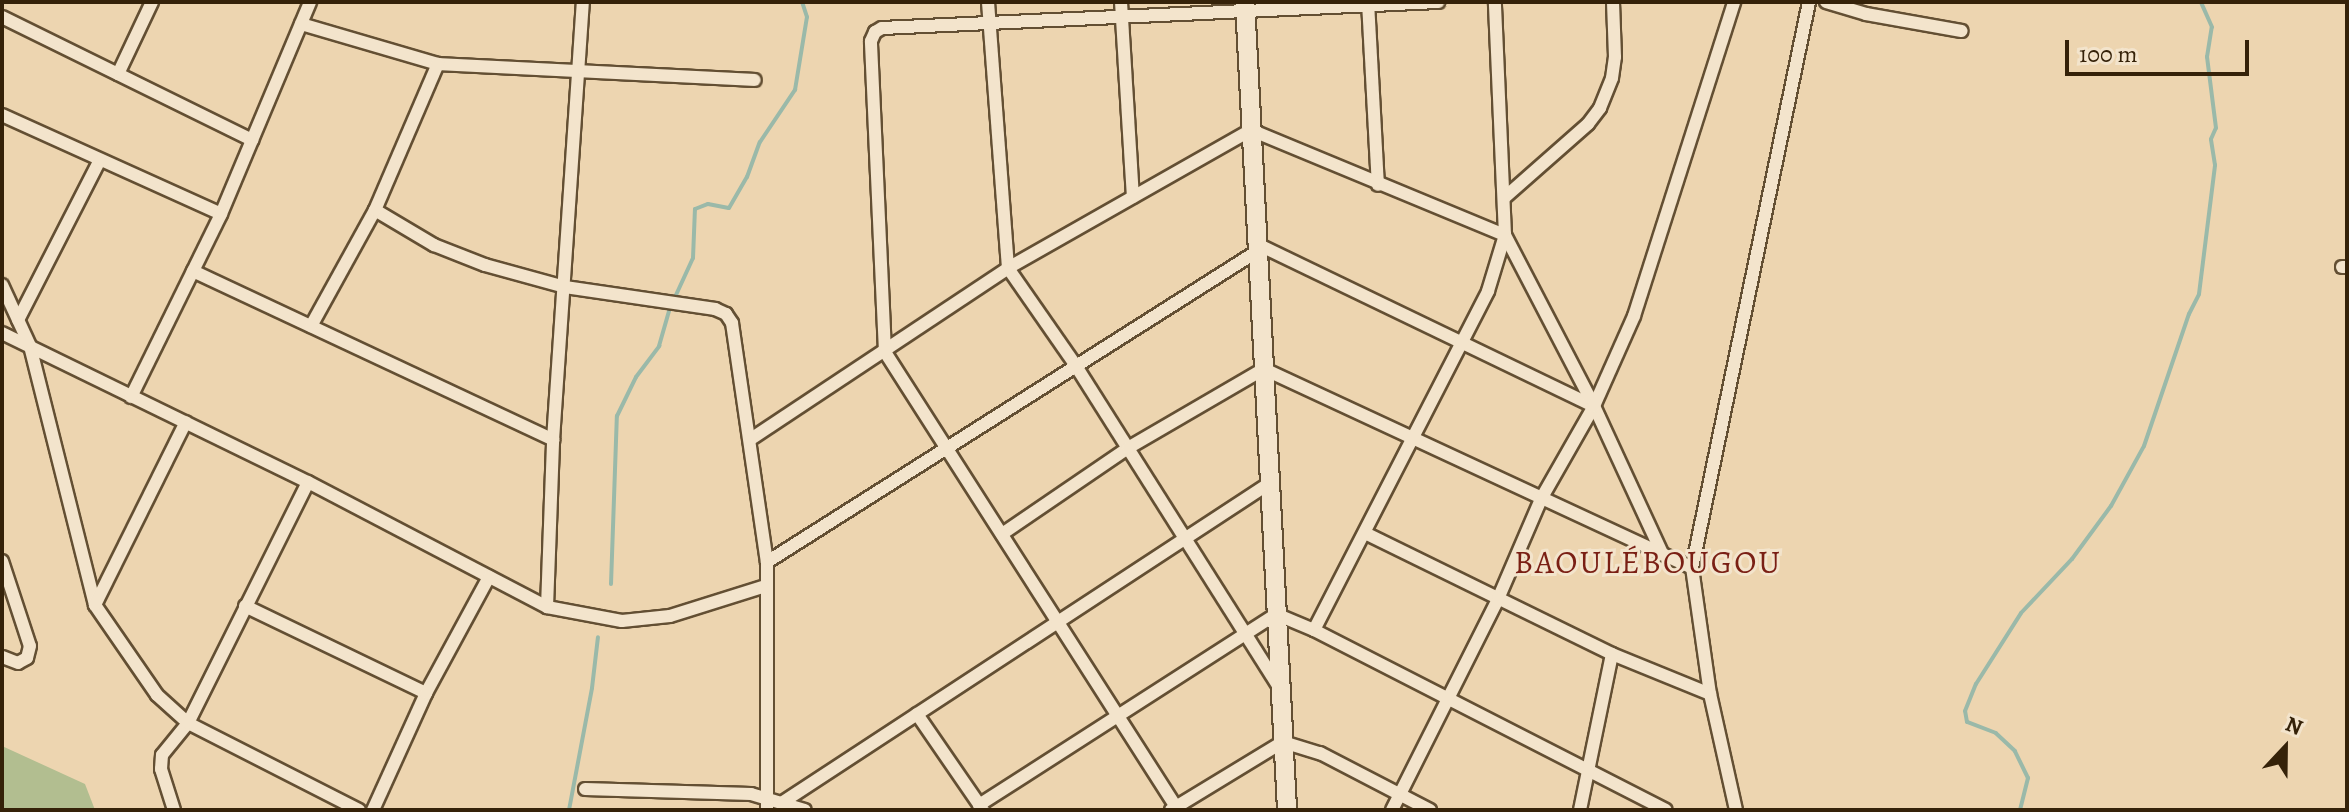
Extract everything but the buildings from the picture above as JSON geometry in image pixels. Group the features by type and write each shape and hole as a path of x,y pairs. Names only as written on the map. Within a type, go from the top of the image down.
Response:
{"street":[{"path":"118,74 152,2"},
{"path":"131,397 221,214 310,2"},
{"path":"547,607 553,440 583,2"},
{"path":"988,2 1008,268 1076,366 1280,690"},
{"path":"1121,2 1133,197"},
{"path":"1430,810 1320,753 1283,742 1175,809 885,352 871,41 875,32 882,28 1121,17 1245,6 1438,2"},
{"path":"1314,630 1488,291 1505,235 1495,2"},
{"path":"1504,198 1588,124 1600,108 1612,78 1615,57 1613,2"},
{"path":"1392,810 1498,599 1541,499 1594,406 1634,316 1734,2"},
{"path":"1736,810 1710,694 1692,568 1809,2"},
{"path":"1826,2 1866,14 1961,31"},
{"path":"1368,4 1378,185"},
{"path":"1245,6 1287,810"},
{"path":"2,17 252,140"},
{"path":"301,24 438,64 755,80"},
{"path":"311,326 375,210 438,64"},
{"path":"2,115 221,214"},
{"path":"1251,130 1505,235 1594,406 1663,555"},
{"path":"751,439 1008,268 1251,130"},
{"path":"18,320 100,160"},
{"path":"375,210 460,257 565,287 715,309 726,314 732,323 767,562 766,803"},
{"path":"1257,248 1594,406"},
{"path":"767,562 1257,248"},
{"path":"193,271 553,440"},
{"path":"2,285 30,346 95,605 157,695 188,723 359,810"},
{"path":"2,333 308,482 547,607 622,621 670,616 766,586"},
{"path":"1264,369 1692,568"},
{"path":"1002,534 1128,448 1264,369"},
{"path":"95,605 186,422"},
{"path":"174,810 161,769 162,755 188,723 308,482"},
{"path":"783,802 1270,483"},
{"path":"1365,533 1612,654 1710,694"},
{"path":"2,561 30,646 27,658 18,663 2,657"},
{"path":"373,810 426,693 489,577"},
{"path":"245,606 426,693"},
{"path":"1276,614 1314,630 1666,810"},
{"path":"917,714 981,808 1276,614"},
{"path":"1580,810 1612,654"},
{"path":"585,789 783,802 805,810"}],"green space":[{"path":"2,746 85,784 95,810 2,810"}],"waterway":[{"path":"611,584 617,416 636,377 659,346 670,308 693,258 695,209 708,204 729,208 747,177 760,142 795,90 807,17 802,2"},
{"path":"2020,810 2028,778 2015,751 1996,733 1967,722 1965,711 1976,684 2021,613 2072,559 2111,506 2144,446 2189,314 2199,294 2215,165 2211,139 2216,128 2207,57 2212,27 2201,2"},
{"path":"569,810 592,688 598,637"}],"district":[{"name":"BAOULÉBOUGOU","path":"1648,562"}]}
